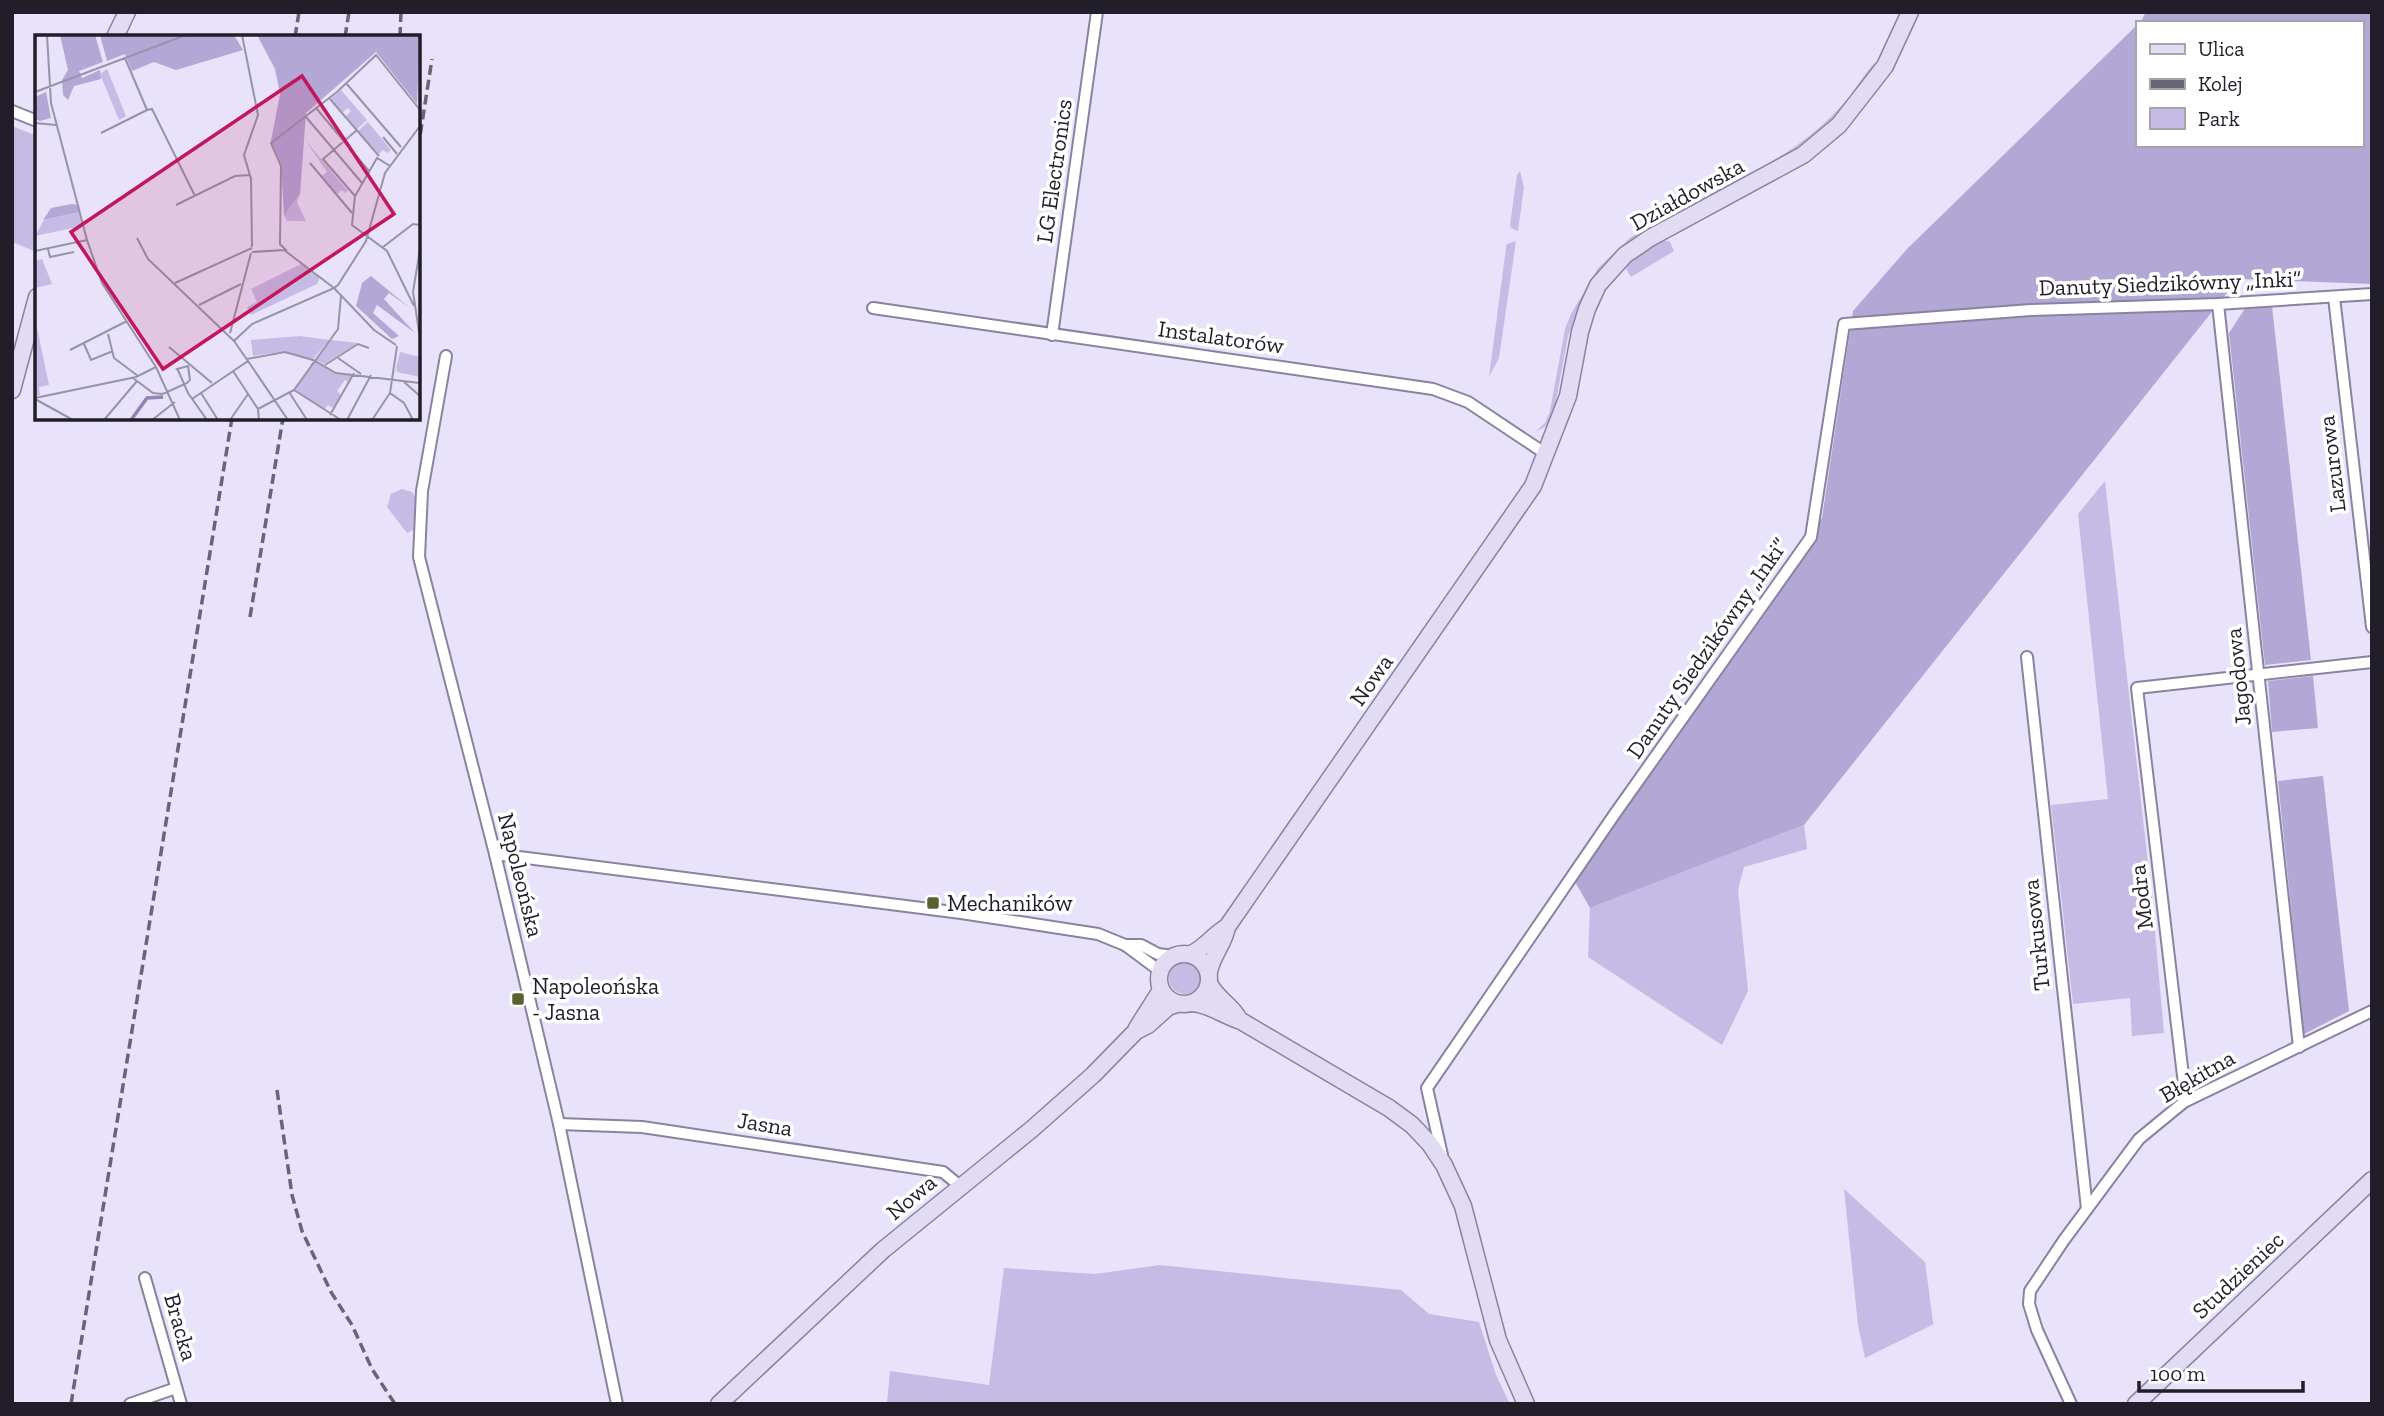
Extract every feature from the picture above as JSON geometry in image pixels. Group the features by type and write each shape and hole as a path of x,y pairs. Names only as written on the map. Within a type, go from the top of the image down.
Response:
{"street":[{"path":"116,35 127,12"},
{"name":"LG Electronics","path":"1052,335 1097,12"},
{"name":"Działdowska","path":"1546,454 1568,396 1580,332 1598,285 1625,255 1650,238 1803,155 1839,125 1885,66 1910,12"},
{"path":"12,111 35,120"},
{"name":"Danuty Siedzikówny „Inki”","path":"1444,1165 1427,1088 1622,804 1811,537 1844,324 2031,310 2218,304 2372,294"},
{"name":"Lazurowa","path":"2334,297 2372,626"},
{"path":"12,390 35,304"},
{"name":"Jagodowa","path":"2218,304 2299,1046"},
{"name":"Instalatorów","path":"873,308 1433,388 1468,402 1546,454"},
{"name":"Napoleońska","path":"446,356 422,491 419,557 495,854 559,1124 617,1404"},
{"name":"Nowa","path":"1209,978 1210,963 1224,939 1227,927 1517,511 1533,485 1546,454"},
{"name":"Turkusowa","path":"2027,657 2087,1209"},
{"path":"2259,674 2372,663"},
{"name":"Modra","path":"2186,1101 2137,688 2259,674"},
{"path":"495,854 961,913 1098,934 1125,944 1140,945 1158,954 1191,954 1202,961 1217,997 1232,1008 1241,1021"},
{"name":"Nowa","path":"1191,954 1199,951 1216,933 1227,927"},
{"path":"1125,944 1160,971"},
{"path":"1174,956 1165,962 1160,971 1161,990 1171,1001 1185,1004 1205,1003 1226,1016 1241,1021 1389,1108 1422,1134 1444,1165 1464,1206 1498,1340 1526,1404"},
{"path":"1185,1004 1205,994 1209,978"},
{"name":"Nowa","path":"1136,1031 1141,1018 1161,990"},
{"name":"Nowa","path":"719,1404 873,1259 1032,1129 1093,1075 1136,1031 1148,1025 1168,1007 1185,1004"},
{"name":"Błękitna","path":"2071,1404 2029,1304 2031,1291 2063,1240 2139,1139 2186,1101 2372,1011"},
{"name":"Jasna","path":"559,1124 642,1127 943,1172 960,1186"},
{"name":"Studzieniec","path":"2136,1404 2372,1180"},
{"name":"Bracka","path":"145,1278 181,1404"},
{"name":"Bracka","path":"130,1404 176,1388"}],"green space":[{"path":"1874,63 1877,66 1853,101 1809,144 1738,185 1737,180 1781,156 1820,127 1848,98"},
{"path":"12,126 35,135 34,251 12,242"},
{"path":"1520,171 1524,187 1518,231 1510,225 1517,175"},
{"path":"1727,185 1730,189 1654,229 1579,310 1568,336 1551,419 1545,427 1535,432 1545,423 1550,411 1565,329 1598,268 1631,237"},
{"path":"1660,239 1670,242 1674,251 1631,277 1626,269 1631,258"},
{"path":"1516,241 1499,358 1489,377 1506,248 1507,244"},
{"path":"2105,481 2152,899 2164,1033 2132,1036 2130,998 2073,1004 2051,805 2108,799 2078,514"},
{"path":"402,489 412,492 416,498 413,530 407,533 387,507 391,494"},
{"path":"1804,825 1807,849 1744,867 1738,890 1748,991 1722,1045 1588,957 1590,908"},
{"path":"1185,962 1196,967 1201,978 1196,989 1185,994 1174,989 1169,978 1174,967"},
{"path":"1844,1189 1925,1262 1934,1324 1865,1358 1858,1325"},
{"path":"1160,1265 1401,1290 1429,1314 1479,1322 1496,1375 1510,1404 887,1404 890,1371 989,1385 1004,1268 1095,1274"}],"shaded area":[{"path":"2146,12 2372,12 2372,284 2238,279 1804,825 1590,908 1574,880 1723,654 1822,518 1853,311 1907,249 2136,26 2136,147 2363,147 2363,21 2141,21"},
{"path":"2272,306 2311,660 2265,665 2229,333 2246,307"},
{"path":"2313,676 2318,728 2272,732 2268,681"},
{"path":"2323,776 2349,1011 2304,1034 2278,781"}],"railway":[{"path":"295,35 299,12"},
{"path":"345,35 349,12"},
{"path":"400,35 401,12"},
{"path":"420,136 432,59"},
{"path":"71,1404 232,420"},
{"path":"250,617 283,420"},
{"path":"277,1090 292,1195 302,1231 372,1369 395,1404"}],"place":[{"name":"Mechaników","path":"933,903"},
{"name":"Napoleońska - Jasna","path":"518,999"}]}
